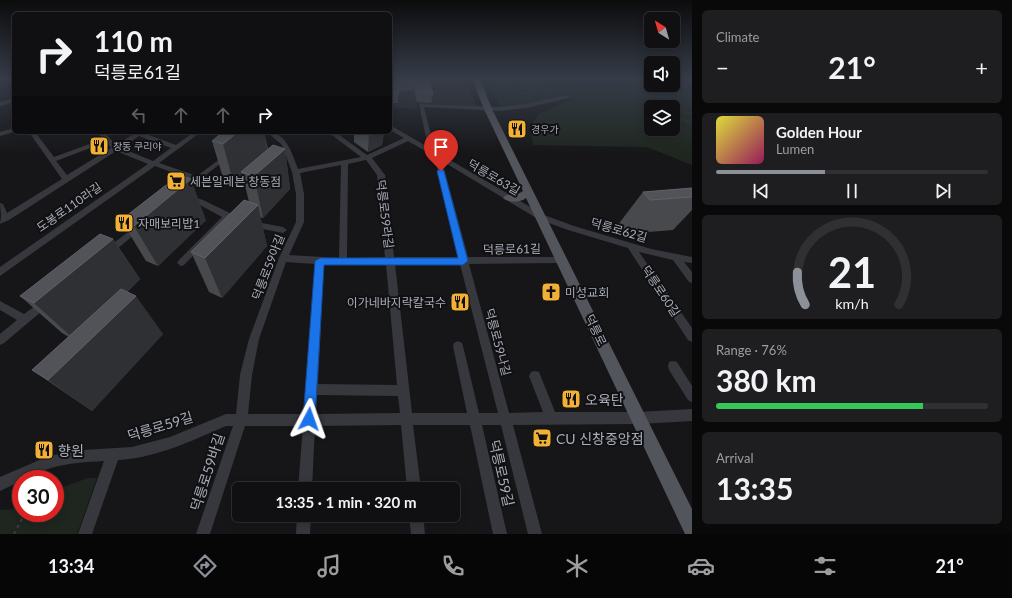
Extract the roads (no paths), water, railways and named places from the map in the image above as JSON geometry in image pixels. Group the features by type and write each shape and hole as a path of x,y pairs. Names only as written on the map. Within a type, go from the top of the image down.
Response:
{"main road":[{"name":"덕릉로","path":"486,104 692,530"},
{"path":"508,198 520,198 528,192"}],"street":[{"path":"437,156 431,147 421,105 488,109 534,104"},
{"name":"덕릉로63길","path":"392,128 541,217"},
{"path":"0,134 12,131"},
{"path":"33,134 66,179"},
{"path":"102,134 115,148 198,179"},
{"path":"0,206 3,219 138,134"},
{"path":"143,134 176,147"},
{"name":"도봉로110라길","path":"0,272 195,134"},
{"name":"덕릉로59아길","path":"241,419 246,375 254,338 283,258 300,222 300,194 296,172 285,144 272,134"},
{"name":"덕릉로59라길","path":"334,134 367,158 381,175 413,482"},
{"path":"296,172 367,158 409,138"},
{"path":"52,160 107,140"},
{"path":"232,152 178,195 205,202 226,217 244,223 283,230"},
{"name":"덕릉로59나길","path":"437,156 535,534"},
{"path":"343,261 345,162"},
{"path":"180,263 226,217"},
{"name":"덕릉로62길","path":"541,217 630,245 692,260"},
{"path":"98,260 148,220"},
{"name":"덕릉로60길","path":"630,245 692,337"},
{"path":"676,257 692,278"},
{"name":"덕릉로61길","path":"283,258 320,261 562,260"},
{"path":"305,482 320,261"},
{"path":"0,340 55,295"},
{"path":"0,304 25,320"},
{"name":"덕릉로59길","path":"458,346 473,419 500,534"},
{"path":"673,366 692,396"},
{"path":"536,376 552,419"},
{"path":"311,389 404,391"},
{"path":"639,418 692,415"},
{"name":"덕릉로59길","path":"1,485 49,462 83,456 132,453 170,443 226,420 639,418"},
{"name":"덕릉로59바길","path":"203,534 241,419"},
{"path":"85,534 113,455"},
{"path":"303,534 304,522"},
{"path":"417,522 418,534"}],"place":[{"name":"경우가","path":"517,129"},
{"name":"창동 쿠리야","path":"99,146"},
{"name":"세븐일레븐 창동점","path":"176,181"},
{"name":"자매보리밥1","path":"124,223"},
{"name":"미성교회","path":"551,292"},
{"name":"이가네바지락칼국수","path":"460,302"},
{"name":"오육탄","path":"571,399"},
{"name":"CU 신창중앙점","path":"542,438"},
{"name":"향원","path":"44,450"}]}
